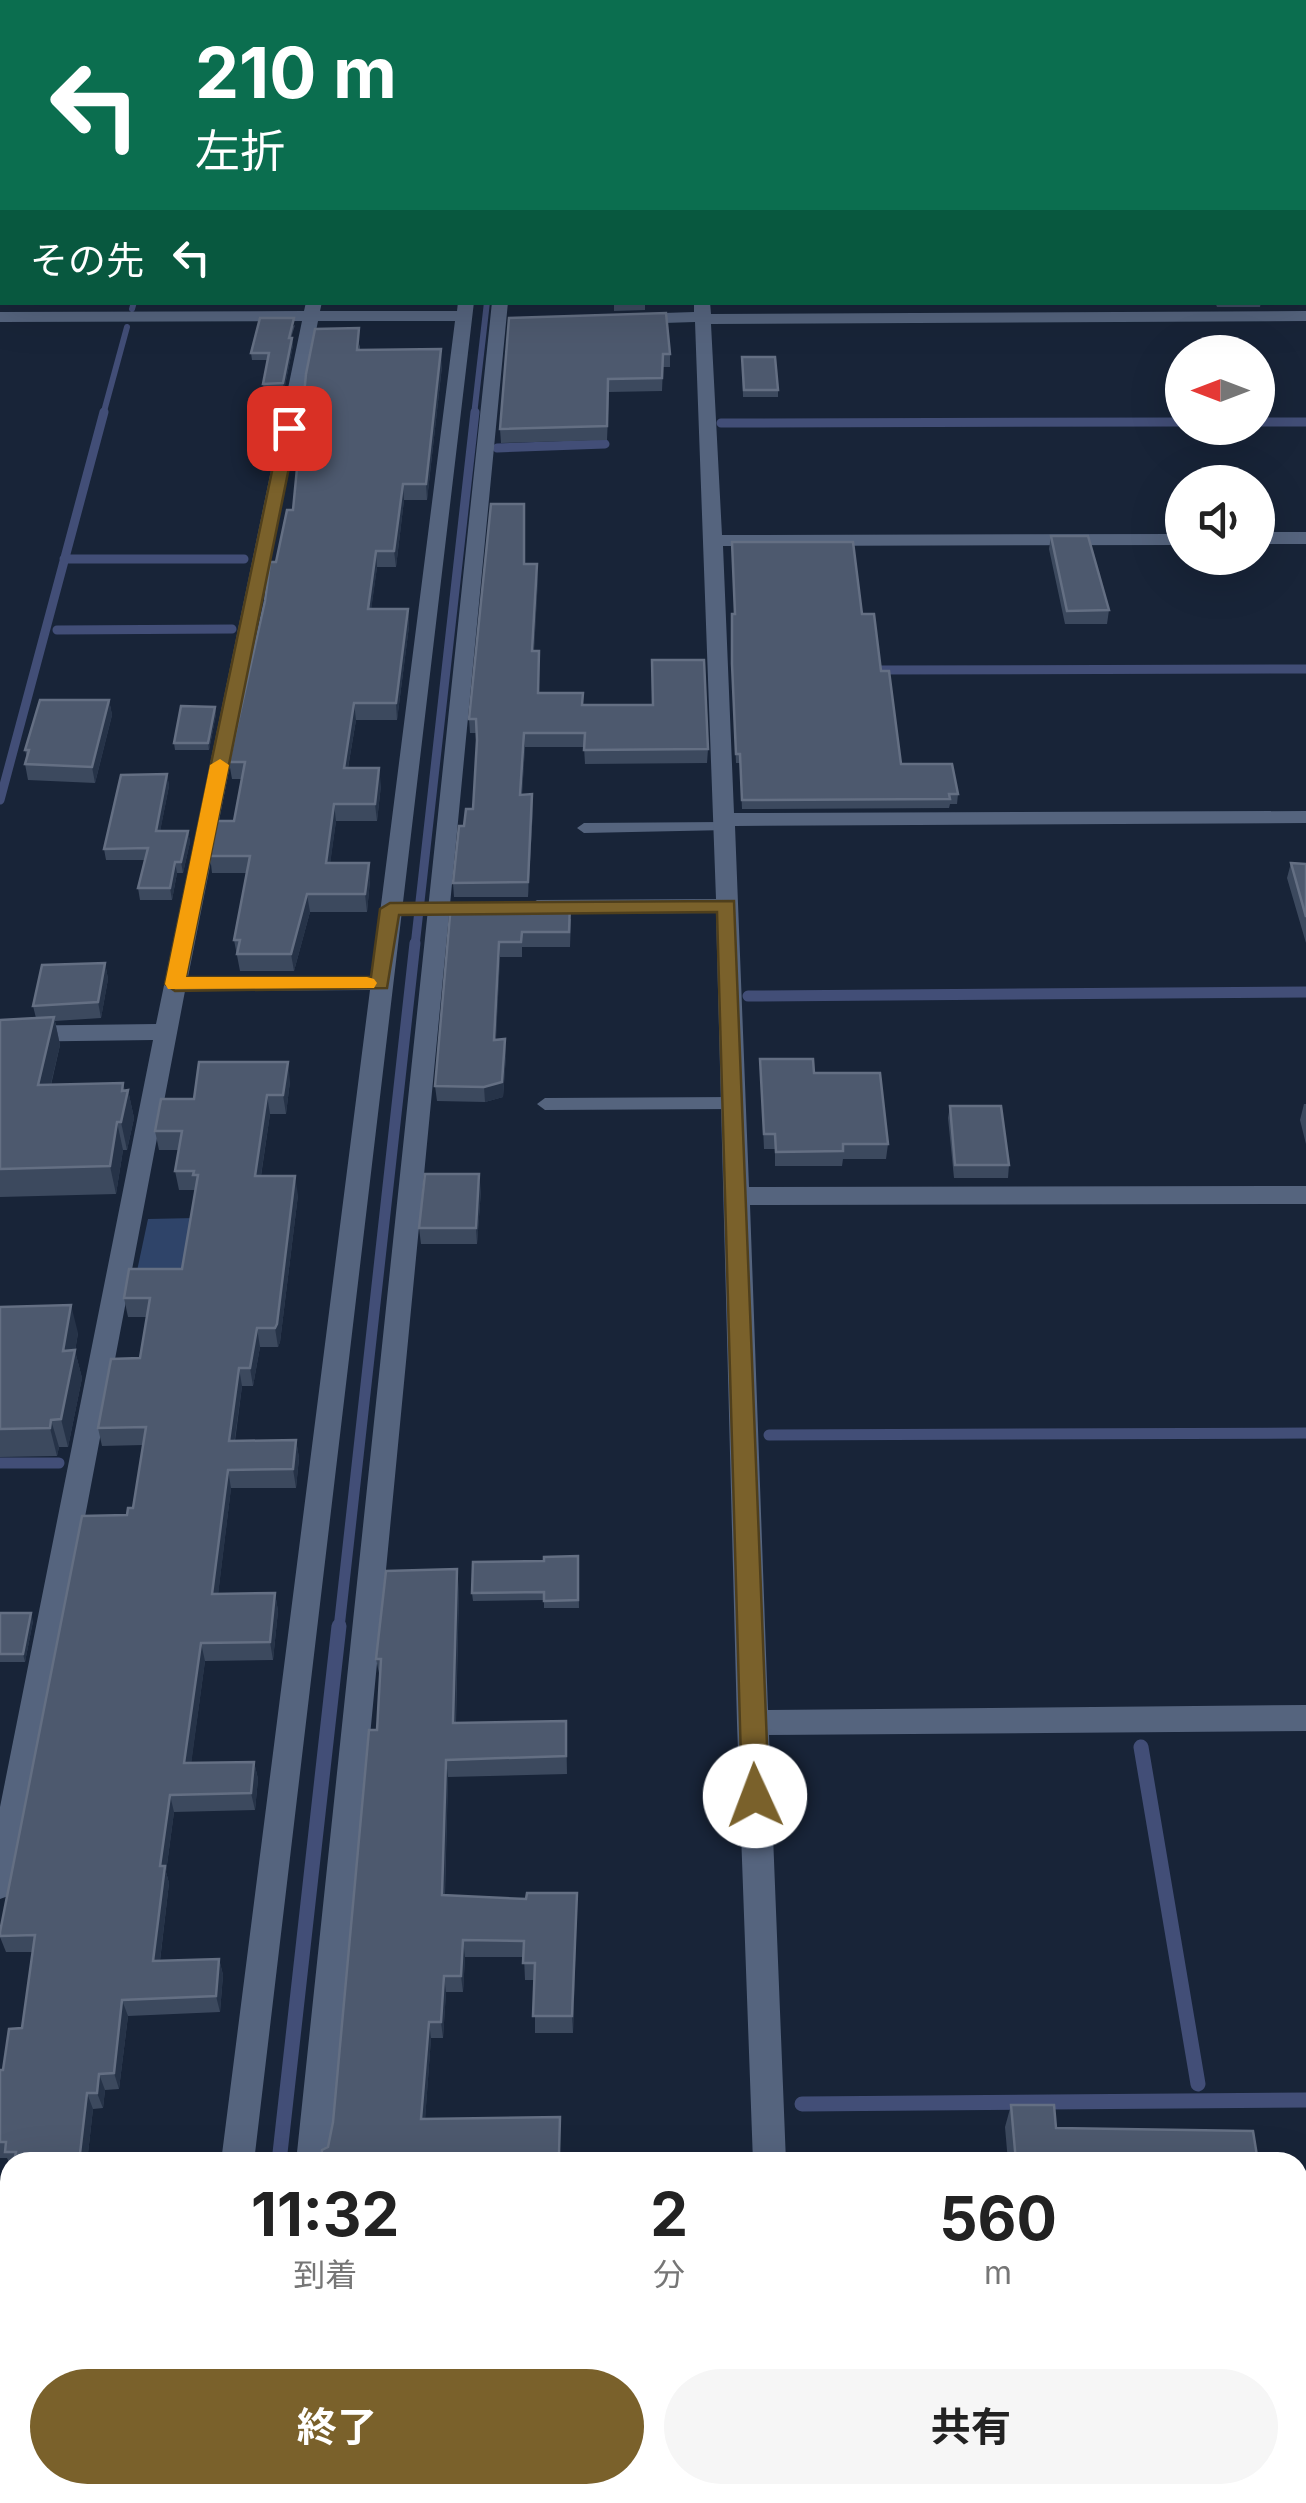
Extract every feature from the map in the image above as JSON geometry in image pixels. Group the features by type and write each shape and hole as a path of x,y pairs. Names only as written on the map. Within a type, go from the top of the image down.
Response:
{"street":[{"path":"0,317 313,309 484,317"},
{"path":"0,1885 165,1032 313,309"},
{"path":"702,313 739,1196 752,1723 770,2152"},
{"path":"610,320 702,313 1306,316"},
{"path":"313,2152 425,909 484,317"},
{"path":"239,2152 380,983 425,909 484,317"},
{"path":"1275,538 1306,538"},
{"path":"714,542 1165,539"},
{"path":"723,824 1306,817"},
{"path":"516,908 727,906"},
{"path":"175,984 380,983"},
{"path":"0,1034 165,1032"},
{"path":"739,1196 1306,1194"},
{"path":"752,1723 1306,1718"}],"lane":[{"path":"584,828 723,824"},
{"path":"545,1104 735,1103"}],"shaded area":[{"path":"195,1218 184,1285 134,1285 148,1219"}],"building":[{"path":"666,313 670,354 663,354 662,378 608,379 607,426 500,429 509,318"},
{"path":"260,318 294,318 283,383 263,384 269,353 251,353"},
{"path":"359,328 357,350 441,349 426,484 403,484 394,551 376,551 368,609 408,609 396,703 354,703 344,768 379,768 375,804 334,804 326,863 369,863 365,894 307,894 291,954 237,954 240,940 234,940 250,856 210,856 217,821 234,821 245,762 229,762 270,562 276,562 287,510 293,510 306,374 315,329"},
{"path":"742,357 775,357 778,390 744,390"},
{"path":"491,504 524,504 524,564 537,564 532,651 539,651 538,693 583,693 582,705 653,705 652,660 704,660 708,749 584,750 585,733 524,733 520,795 532,794 528,882 453,883 459,826 464,826 466,809 473,809 477,740 476,719 469,719"},
{"path":"1051,536 1088,536 1109,610 1067,611"},
{"path":"732,542 853,542 862,614 874,614 881,671 889,671 901,764 952,764 958,794 949,794 950,799 742,800 732,664"},
{"path":"40,700 109,700 92,767 25,764 29,750 25,750"},
{"path":"181,706 215,707 208,743 174,743"},
{"path":"167,774 156,831 188,831 181,862 175,862 170,888 138,888 148,848 104,849 121,775"},
{"path":"1291,863 1306,864 1306,917"},
{"path":"451,904 570,904 569,932 522,932 521,942 499,942 494,1040 505,1039 502,1082 484,1087 435,1086"},
{"path":"105,963 98,1002 33,1006 42,965"},
{"path":"54,1017 38,1085 123,1083 122,1091 128,1090 121,1122 117,1122 110,1166 0,1169 0,1020"},
{"path":"760,1059 813,1059 814,1073 880,1073 888,1144 843,1144 843,1151 776,1152 775,1134 764,1134"},
{"path":"199,1062 288,1062 283,1095 267,1095 255,1176 295,1176 277,1324 275,1328 257,1328 250,1368 239,1368 229,1441 296,1440 293,1469 228,1470 212,1594 275,1593 270,1642 201,1643 184,1763 254,1762 251,1793 170,1795 160,1866 165,1866 153,1961 219,1959 216,1996 122,2000 114,2073 99,2074 97,2093 87,2093 80,2152 5,2152 6,2142 0,2142 0,2070 9,2029 22,2028 35,1935 0,1936 0,1932 82,1516 127,1515 128,1508 133,1508 146,1427 98,1428 111,1359 140,1358 150,1298 124,1298 129,1269 182,1269 198,1175 193,1175 194,1171 175,1171 182,1131 155,1131 161,1099 194,1099"},
{"path":"950,1106 1001,1106 1009,1165 955,1165"},
{"path":"425,1174 479,1174 476,1228 419,1228"},
{"path":"71,1305 63,1351 75,1350 61,1419 51,1420 50,1428 0,1429 0,1307"},
{"path":"578,1556 578,1600 544,1601 544,1592 472,1593 473,1562 544,1561 544,1557"},
{"path":"457,1569 453,1723 566,1721 566,1756 446,1760 442,1895 526,1899 527,1893 577,1893 572,2016 533,2016 535,1963 523,1963 524,1941 463,1940 461,1976 444,1976 441,2022 429,2022 421,2119 560,2117 559,2152 322,2152 328,2147 333,2122 369,1730 377,1730 381,1659 376,1659 386,1571"},
{"path":"0,1613 31,1613 23,1654 0,1654"},
{"path":"1011,2105 1054,2105 1056,2128 1253,2131 1256,2152 1015,2152"}],"waterway":[{"path":"132,309 133,305"},
{"path":"474,415 487,305"},
{"path":"103,415 127,327"},
{"path":"65,559 104,412"},
{"path":"415,946 475,412"},
{"path":"721,423 1165,422"},
{"path":"1275,422 1306,422"},
{"path":"497,448 605,444"},
{"path":"0,800 65,559"},
{"path":"65,559 244,559"},
{"path":"57,630 232,629"},
{"path":"870,670 1306,669"},
{"path":"339,1628 415,943"},
{"path":"748,996 1306,992"},
{"path":"769,1435 1306,1433"},
{"path":"0,1463 59,1463"},
{"path":"280,2152 339,1626"},
{"path":"1141,1747 1198,2084"},
{"path":"802,2104 1306,2100"}],"slow traffic":[{"path":"220,765 175,984 367,983"}],"route":[{"path":"289,428 175,984 380,983 390,909 727,906 755,1796"}]}
